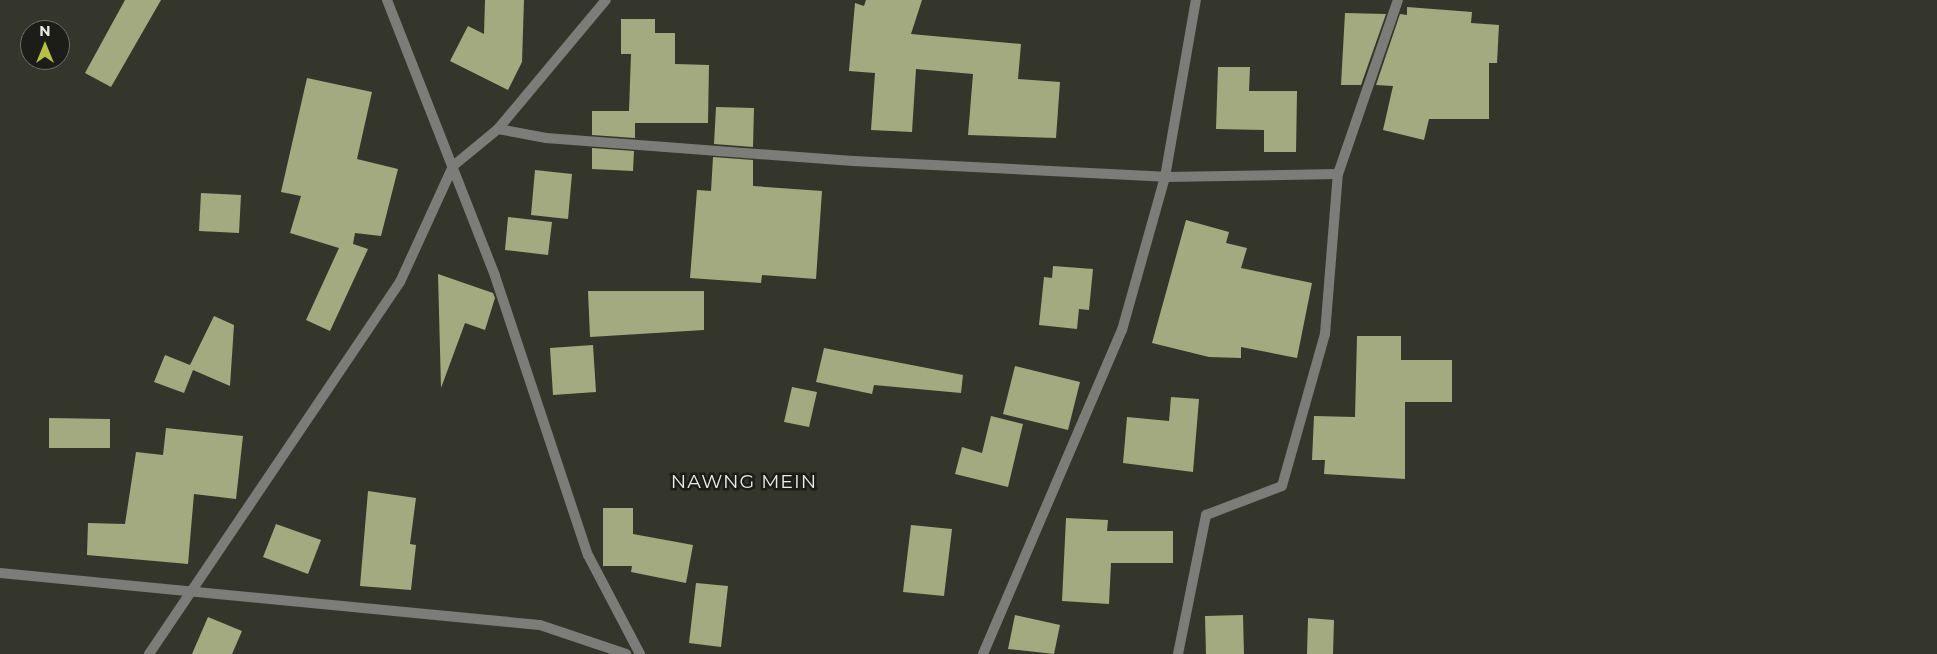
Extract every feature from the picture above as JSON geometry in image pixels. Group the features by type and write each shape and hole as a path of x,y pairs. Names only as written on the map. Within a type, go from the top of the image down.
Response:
{"street":[{"path":"387,0 495,276 588,555 640,654"},
{"path":"149,654 190,590 400,282 452,166 498,129 606,0"},
{"path":"983,654 1122,330 1165,177 1196,0"},
{"path":"1178,654 1206,515 1282,486 1325,334 1338,174 1398,0"},
{"path":"498,129 546,138 853,161 1165,177 1338,174"},
{"path":"0,573 190,590 540,626 626,654"}],"building":[{"path":"125,0 161,0 111,87 85,73"},
{"path":"485,0 524,0 522,62 508,90 450,61 468,26 484,34"},
{"path":"866,0 922,0 911,34 1021,44 1018,79 1060,82 1056,138 968,135 973,74 916,69 912,132 871,130 875,73 849,71 855,3 864,6"},
{"path":"1407,7 1472,12 1471,23 1499,25 1497,63 1489,63 1489,119 1429,119 1424,140 1383,130 1393,86 1376,85 1400,14 1407,15"},
{"path":"1345,13 1386,14 1361,85 1341,85"},
{"path":"621,19 655,19 655,33 675,33 675,64 709,65 708,123 635,123 635,138 592,135 592,111 629,111 631,54 621,54"},
{"path":"1218,67 1250,67 1249,91 1297,91 1296,152 1264,152 1264,130 1216,129"},
{"path":"307,78 372,92 357,159 398,169 381,236 355,233 353,244 368,249 330,331 306,320 339,248 290,233 301,196 281,192"},
{"path":"716,107 754,108 753,147 714,144"},
{"path":"592,148 634,151 633,171 592,169"},
{"path":"713,157 753,160 753,186 822,191 816,279 762,275 761,283 690,278 697,190 711,191"},
{"path":"535,170 572,174 568,219 531,215"},
{"path":"201,193 241,195 239,233 199,231"},
{"path":"508,217 552,222 548,255 505,250"},
{"path":"1186,220 1229,232 1226,243 1247,248 1241,268 1312,283 1297,358 1241,347 1241,358 1209,357 1152,343"},
{"path":"1053,266 1093,269 1089,310 1079,309 1077,329 1039,325 1044,277 1052,278"},
{"path":"438,274 493,293 495,298 485,330 465,323 441,388"},
{"path":"588,291 704,291 704,330 590,337"},
{"path":"214,316 234,325 230,386 193,370 184,393 154,382 165,355 190,365"},
{"path":"1357,336 1401,336 1401,360 1452,360 1452,402 1405,402 1405,479 1324,474 1325,460 1312,460 1314,416 1355,417"},
{"path":"593,345 596,392 553,395 550,348"},
{"path":"824,348 963,375 961,393 874,385 872,394 816,382"},
{"path":"1015,366 1080,382 1068,430 1003,414"},
{"path":"792,387 817,392 809,427 784,422"},
{"path":"1171,397 1199,399 1193,472 1123,463 1127,417 1169,421"},
{"path":"991,416 1023,424 1008,487 955,474 962,447 982,453"},
{"path":"49,418 110,419 110,448 49,448"},
{"path":"166,428 243,436 236,499 194,494 188,564 87,555 88,523 125,524 136,452 163,455"},
{"path":"368,491 416,498 410,544 416,545 411,590 360,586"},
{"path":"603,508 633,508 633,534 693,545 686,583 631,572 632,566 603,566"},
{"path":"1066,518 1108,520 1107,531 1173,531 1173,563 1111,563 1109,604 1062,601"},
{"path":"276,524 321,540 308,574 263,557"},
{"path":"911,525 952,529 944,596 903,592"},
{"path":"696,583 728,586 721,647 689,643"},
{"path":"1015,615 1060,625 1054,654 1008,649"},
{"path":"1243,615 1244,654 1206,654 1205,616"},
{"path":"208,617 242,631 232,654 192,654"},
{"path":"1308,618 1334,620 1333,654 1307,654"}],"district":[{"name":"NAWNG MEIN","path":"744,482"}]}
